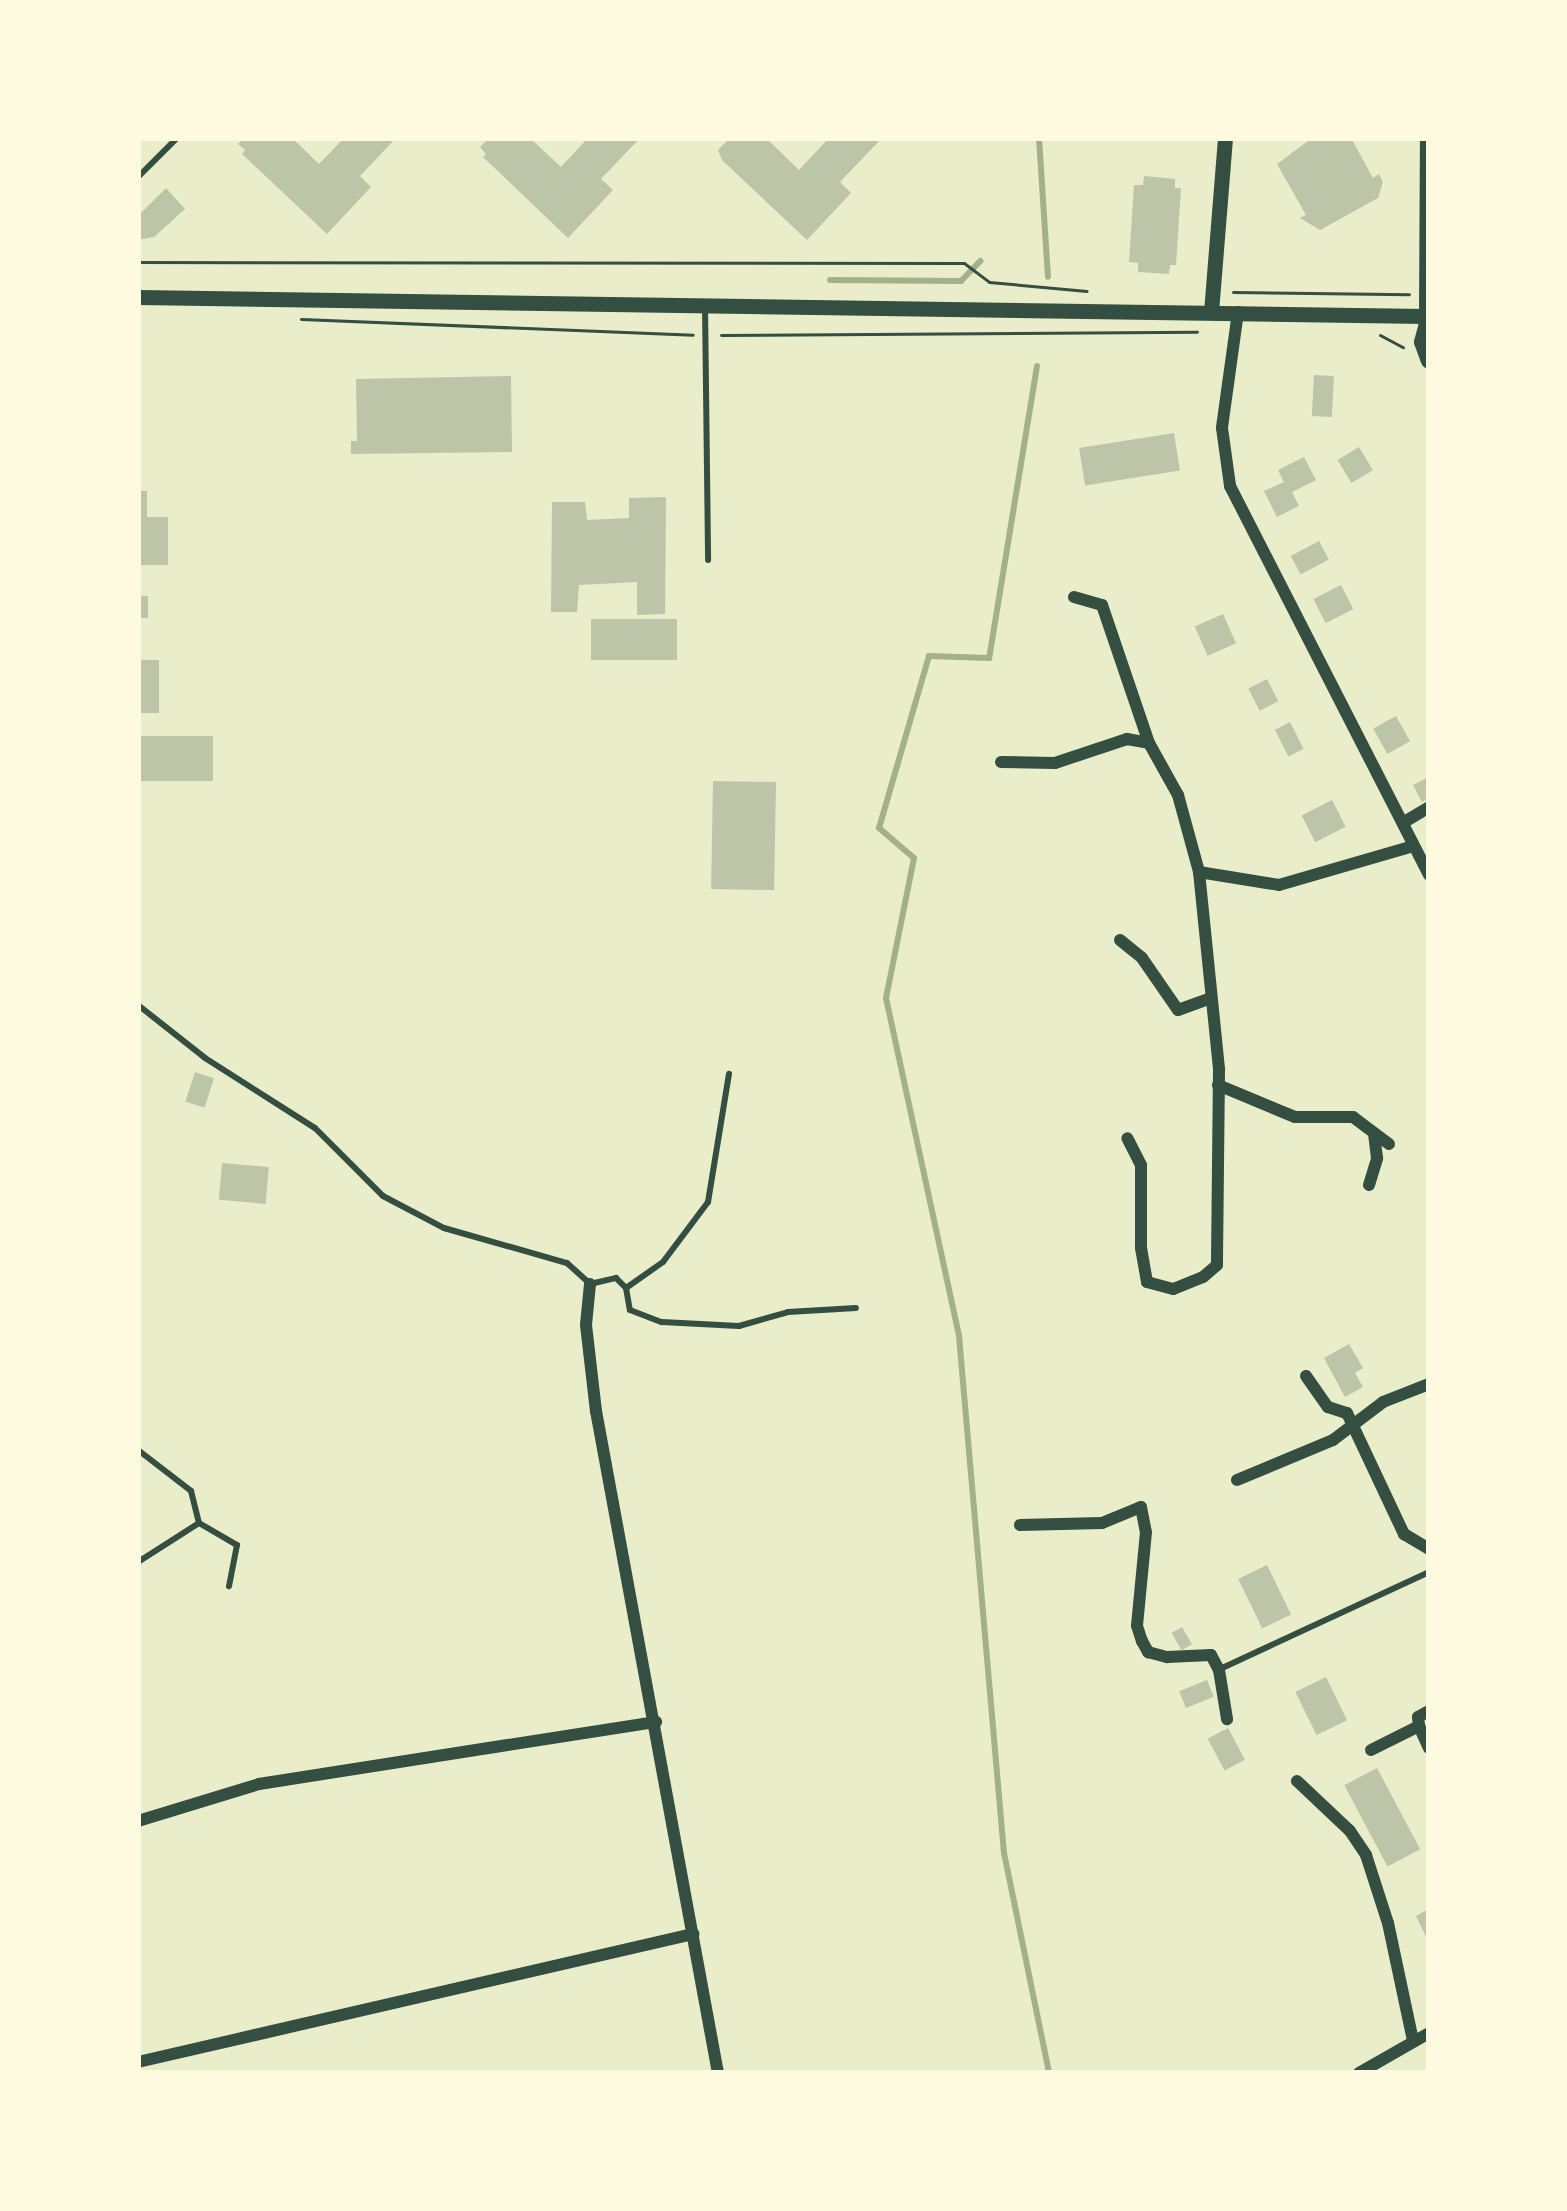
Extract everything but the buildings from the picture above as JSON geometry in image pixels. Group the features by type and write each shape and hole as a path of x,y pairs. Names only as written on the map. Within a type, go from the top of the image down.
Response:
{"main road":[{"path":"1421,359 1427,316"}],"street":[{"path":"1211,312 1225,138"},
{"path":"138,297 1427,316 1426,138"},
{"path":"1238,312 1222,428 1230,487 1406,820 1429,875"},
{"path":"1074,597 1102,605 1149,743 1178,795 1198,872 1218,1085 1217,1265 1203,1276 1173,1288 1147,1282 1141,1248 1141,1165 1127,1138"},
{"path":"1001,763 1055,763 1127,739 1149,743"},
{"path":"1406,820 1429,807"},
{"path":"1198,872 1279,885 1413,846"},
{"path":"1120,940 1142,958 1178,1010 1208,999"},
{"path":"1218,1085 1295,1118 1353,1117 1389,1144"},
{"path":"1369,1185 1377,1158 1374,1134"},
{"path":"590,1284 586,1325 596,1411 718,2073"},
{"path":"1306,1376 1328,1407 1347,1413 1404,1534 1429,1550"},
{"path":"1238,1480 1333,1440 1383,1402 1429,1384"},
{"path":"1019,1525 1102,1523 1141,1507 1146,1532 1136,1626 1142,1641 1148,1652 1167,1657 1211,1655 1220,1670 1227,1719"},
{"path":"1429,1711 1418,1717 1429,1748"},
{"path":"138,1821 259,1784 656,1722"},
{"path":"1372,1750 1419,1726"},
{"path":"1297,1780 1350,1832 1366,1855 1388,1923 1413,2041"},
{"path":"138,2062 693,1934"},
{"path":"1359,2073 1429,2033"}],"lane":[{"path":"138,177 177,138"},
{"path":"705,302 708,560"},
{"path":"138,1005 205,1058 315,1128 383,1196 444,1228 567,1263 590,1284 616,1278 626,1288 630,1310 662,1322 739,1326 788,1312 856,1308"},
{"path":"626,1288 663,1262 708,1202 729,1074"},
{"path":"138,1450 190,1491 199,1523 237,1545 229,1586"},
{"path":"138,1562 199,1523"},
{"path":"1220,1670 1429,1571"}],"path":[{"path":"138,262 964,263 989,282"},
{"path":"301,319 705,335 1235,332"},
{"path":"1370,332 1396,341 1421,359"}],"waterway":[{"path":"1039,138 1048,277"},
{"path":"830,280 961,281 980,261"},
{"path":"1037,366 989,658 929,656 879,828 914,858 886,998 959,1336 1004,1853 1049,2073"}]}
